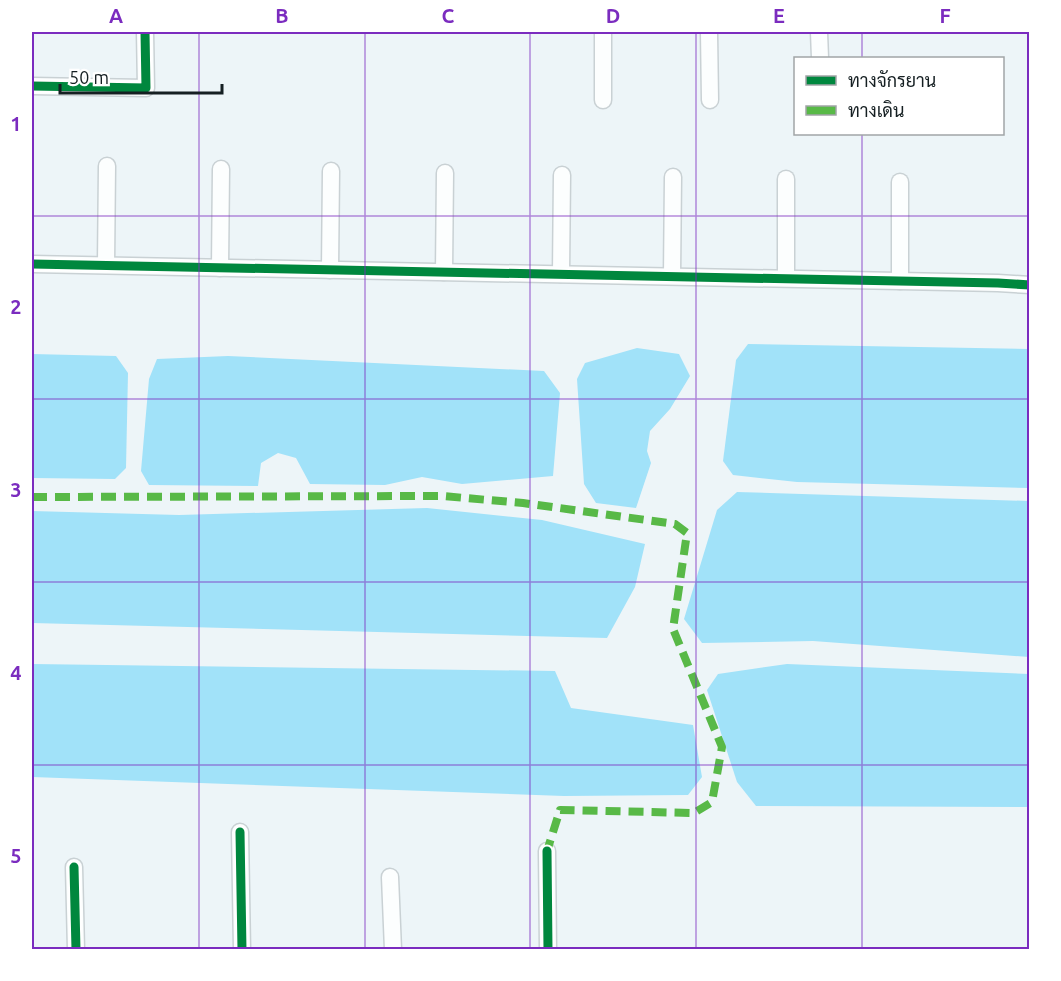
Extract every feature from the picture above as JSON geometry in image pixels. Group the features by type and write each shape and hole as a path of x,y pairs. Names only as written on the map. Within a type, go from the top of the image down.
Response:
{"street":[{"path":"32,86 146,88 145,32"},
{"path":"603,32 603,100"},
{"path":"709,32 710,100"},
{"path":"819,32 820,57"},
{"path":"106,265 107,166"},
{"path":"220,268 221,169"},
{"path":"330,270 331,171"},
{"path":"444,272 445,173"},
{"path":"561,274 562,175"},
{"path":"672,276 673,177"},
{"path":"786,179 786,278"},
{"path":"900,182 900,281"},
{"path":"32,264 786,278 1029,285"},
{"path":"240,832 242,950"},
{"path":"548,851 548,950"},
{"path":"74,867 76,950"},
{"path":"390,877 393,950"}],"water":[{"path":"748,344 1029,349 1029,488 797,482 733,475 723,461 736,360"},
{"path":"637,348 679,354 690,376 670,409 650,431 647,451 651,463 636,508 596,503 584,484 577,379 585,363"},
{"path":"32,354 116,356 128,373 126,468 115,479 32,478"},
{"path":"228,356 544,371 560,393 553,476 462,484 422,477 385,485 310,484 296,458 278,453 261,463 258,486 149,485 141,471 149,379 157,359"},
{"path":"737,492 1029,501 1029,657 813,641 702,643 684,619 717,510"},
{"path":"427,508 542,520 645,544 635,587 607,638 32,623 32,511 179,515"},
{"path":"32,664 555,671 571,708 693,725 702,777 688,795 564,796 32,777"},
{"path":"787,664 1029,674 1029,807 756,806 737,782 707,690 718,674"}],"marked path":[{"path":"32,497 442,496 523,503 675,524 687,533 673,629 722,747 712,802 694,813 560,810 547,851"}],"cycle path":[{"path":"32,86 146,88 145,32"},
{"path":"32,264 1030,285"},
{"path":"240,832 242,950"},
{"path":"547,851 548,950"},
{"path":"74,867 76,950"}]}
